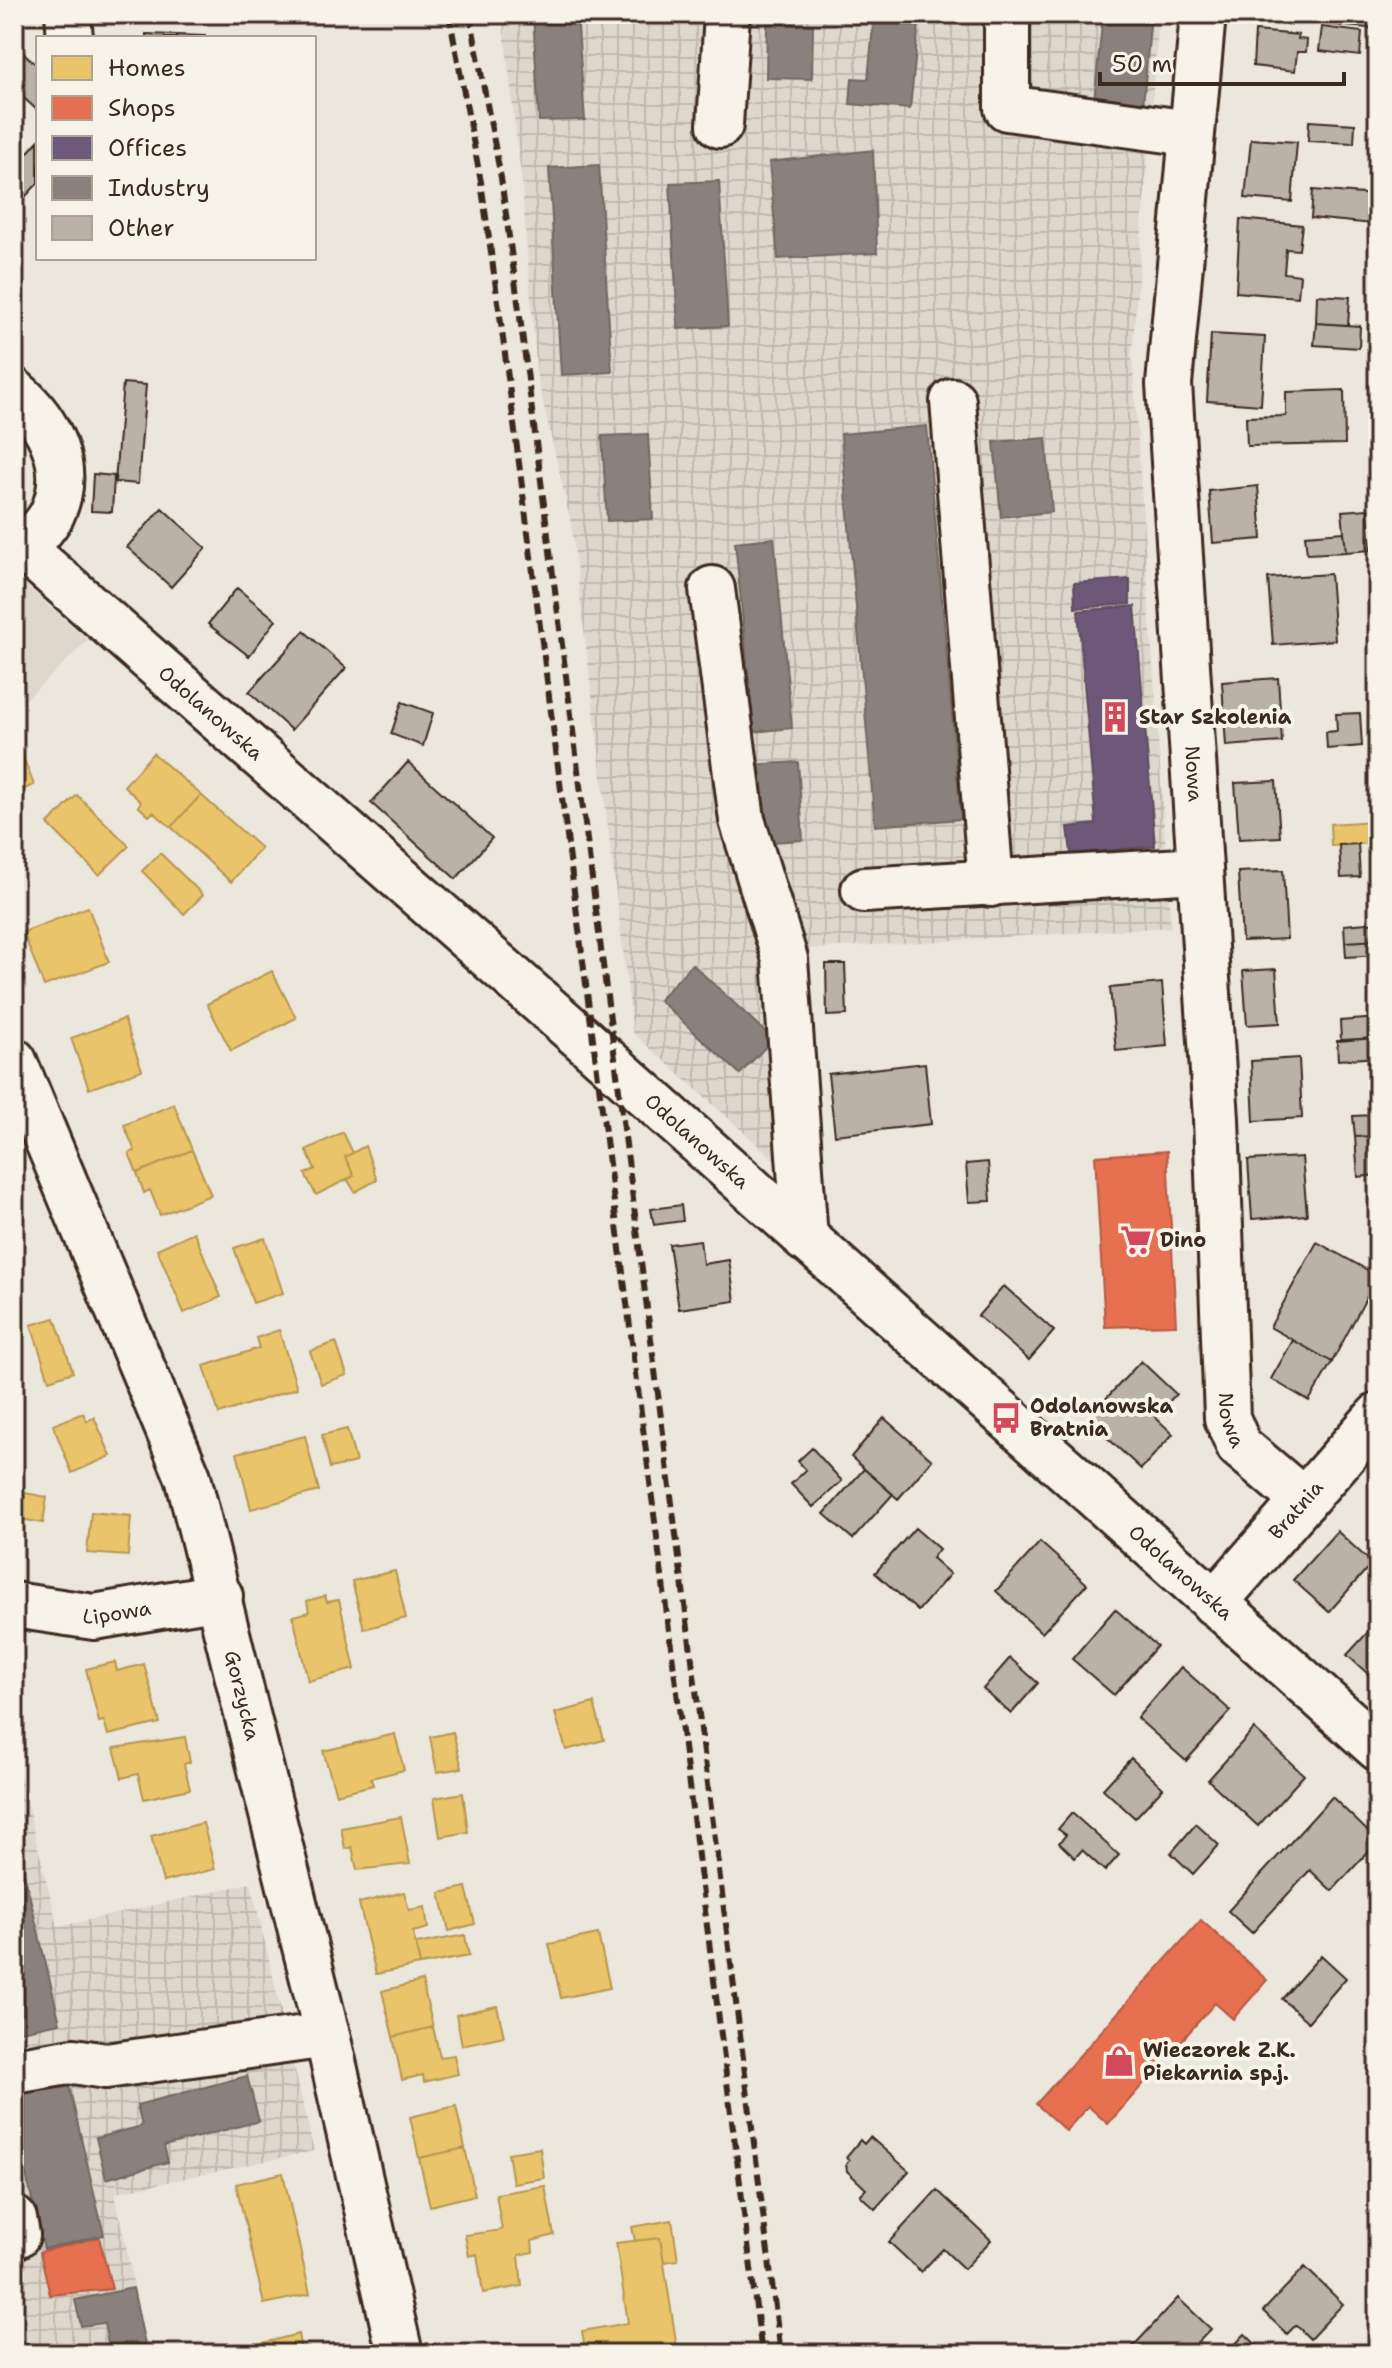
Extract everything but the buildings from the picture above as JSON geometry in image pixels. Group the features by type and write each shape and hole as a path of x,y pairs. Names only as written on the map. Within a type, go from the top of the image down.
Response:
{"street":[{"path":"68,14 70,36"},
{"path":"720,125 727,14"},
{"path":"1007,14 1007,108 1190,133"},
{"name":"Nowa","path":"1203,14 1169,384 1216,1119 1227,1418 1239,1446 1304,1501"},
{"path":"14,391 29,404 54,438 61,479 52,514 19,544"},
{"path":"953,401 991,884"},
{"name":"Odolanowska","path":"19,544 1378,1748"},
{"path":"712,589 742,820 785,959 805,1239"},
{"path":"864,890 1199,870"},
{"name":"Gorzycka","path":"14,1061 172,1432 188,1477 327,2035 400,2354"},
{"name":"Bratnia","path":"1214,1603 1378,1416"},
{"name":"Lipowa","path":"14,1605 94,1617 220,1596"},
{"path":"14,2071 74,2061 106,2066 327,2035"}],"shaded area":[{"path":"502,14 1159,14 1132,356 1171,927 809,949 824,1204 633,1033 571,523 537,376 521,175"},
{"path":"14,575 88,640 14,711"},
{"path":"14,1751 58,1927 251,1883 314,2151 115,2193 134,2286 120,2290 133,2288 147,2354 14,2354"}],"railway":[{"path":"449,14 481,182 501,323 762,2354"},
{"path":"470,14 501,178 520,317 781,2354"}],"place":[{"name":"Star Szkolenia","path":"1115,717"},
{"name":"Dino","path":"1136,1240"},
{"name":"Odolanowska Bratnia","path":"1006,1418"},
{"name":"Wieczorek Z.K. Piekarnia sp.j.","path":"1119,2061"}]}
